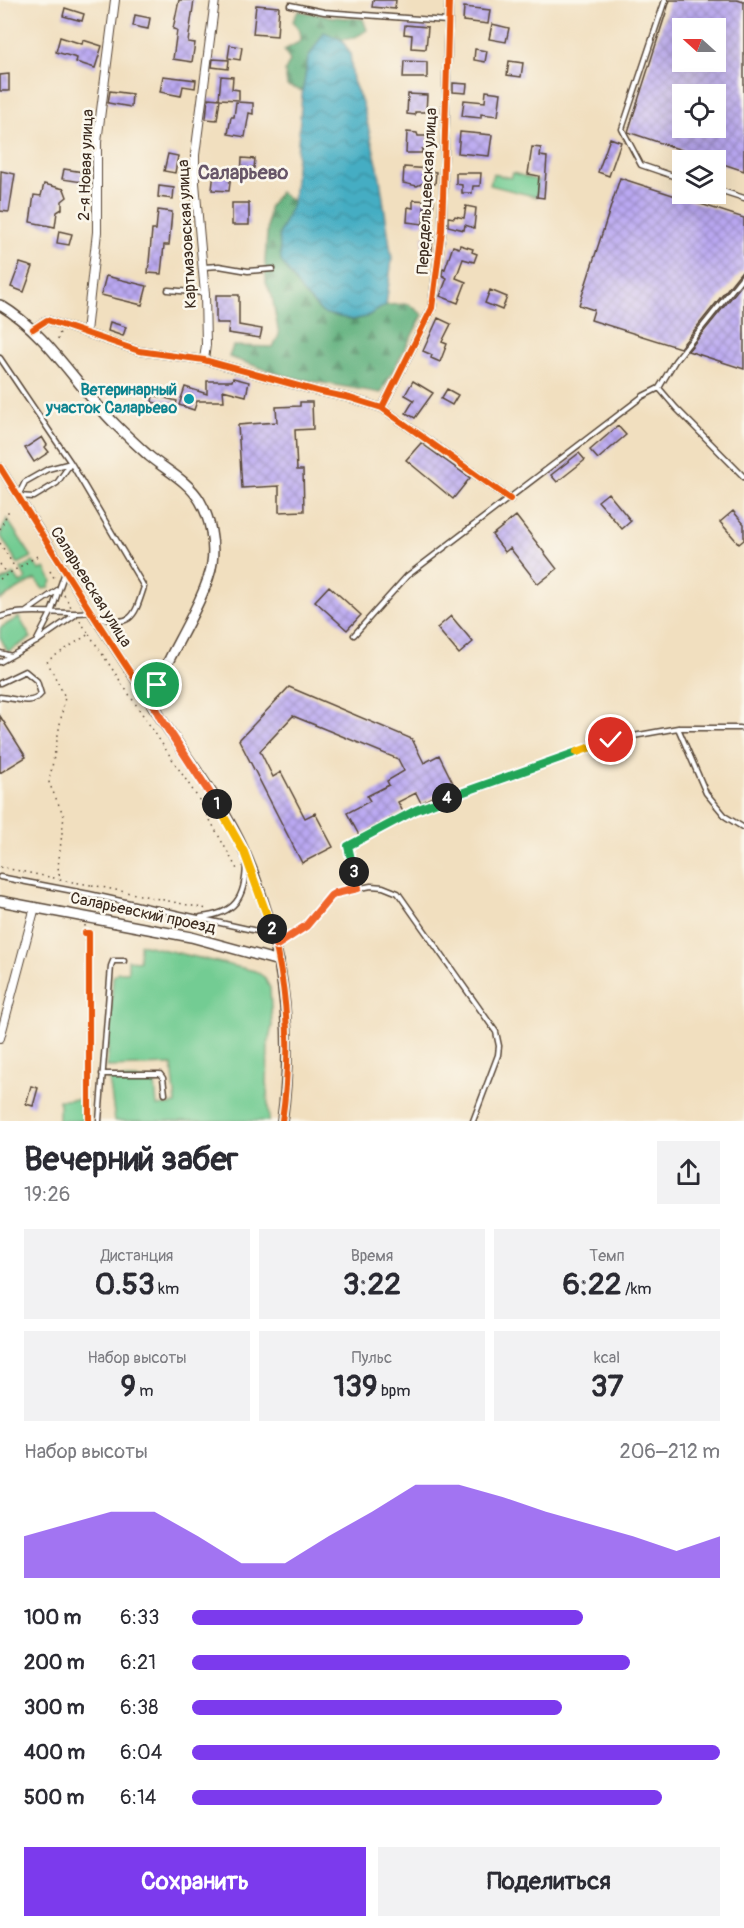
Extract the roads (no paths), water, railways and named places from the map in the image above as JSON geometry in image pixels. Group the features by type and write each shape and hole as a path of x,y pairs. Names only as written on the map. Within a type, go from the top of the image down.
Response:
{"street":[{"name":"2-я Новая улица","path":"86,332 97,232 97,142 116,0"},
{"name":"Картмазовская улица","path":"204,360 205,294 195,183 195,156 215,0"},
{"name":"Передельцевская улица","path":"382,408 432,308 442,230 449,0"},
{"path":"0,305 19,316 33,329 114,423 151,457 171,470 186,484 200,501 207,517 213,546 212,565 188,623 157,685 155,707 160,717"},
{"path":"33,329 46,320 139,351 204,360 382,408 510,499"},
{"name":"Саларьевская улица","path":"0,467 91,613 220,808 244,852 277,945 286,1007 287,1050 282,1121"},
{"name":"Саларьевский проезд","path":"0,901 190,937 279,961"},
{"path":"0,1038 35,907"}],"lane":[{"path":"664,0 622,129 641,165 672,175"},
{"path":"290,5 324,12 448,21"},
{"path":"726,192 744,198"},
{"path":"203,267 219,266 248,271 273,269"},
{"path":"354,635 406,576 643,396 659,388 675,360 744,275"},
{"path":"168,290 205,294"},
{"path":"0,358 71,464 144,587 135,614 129,619 104,619 91,613 26,612 0,615"},
{"path":"659,388 744,477"},
{"path":"71,464 57,483 34,497 18,496 25,482 48,469 71,464"},
{"path":"36,642 51,613 65,572"},
{"path":"26,612 60,588"},
{"path":"0,622 8,614"},
{"path":"0,662 36,642 75,614"},
{"path":"0,653 12,657"},
{"path":"0,683 25,671 37,681 41,694 38,699 30,701 0,697"},
{"path":"678,728 706,793 726,817 744,828"},
{"path":"358,888 348,846 416,810 611,740 678,728 740,728"},
{"path":"194,917 223,914 240,897 244,886 246,866 244,852"},
{"path":"0,877 258,931 268,936 277,945 306,926 336,893 376,886 398,893 496,1032 498,1055 473,1121"},
{"path":"99,1121 111,966 113,961 124,961"},
{"path":"102,1074 160,1074 163,1078 165,1094"}],"water":[{"path":"324,32 342,40 350,53 353,81 363,105 379,172 392,259 386,305 366,317 352,320 323,313 302,292 281,261 279,235 293,202 302,95 308,58"}],"place":[{"name":"Ветеринарный участок Саларьево","path":"189,399"}],"district":[{"name":"Саларьево","path":"243,172"}]}
